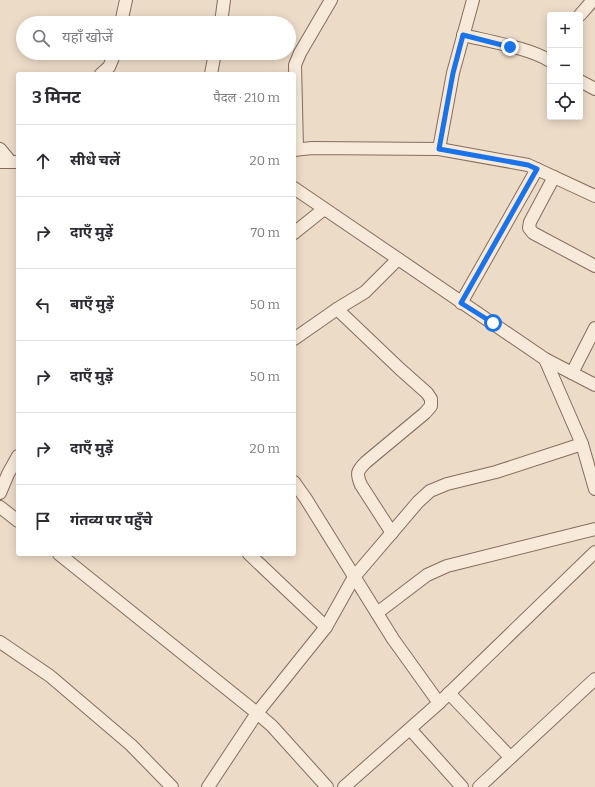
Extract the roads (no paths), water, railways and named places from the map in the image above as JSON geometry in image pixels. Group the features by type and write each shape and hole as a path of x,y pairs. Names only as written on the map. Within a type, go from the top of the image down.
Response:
{"street":[{"path":"123,16 126,0"},
{"path":"222,16 224,0"},
{"path":"295,72 295,65 300,52 331,0"},
{"path":"439,149 453,73 473,0"},
{"path":"583,12 593,0"},
{"path":"463,35 547,56"},
{"path":"104,72 109,68 112,60"},
{"path":"211,72 214,60"},
{"path":"583,83 595,89"},
{"path":"0,149 9,162"},
{"path":"296,149 439,149 528,165 595,196"},
{"path":"461,303 537,169"},
{"path":"554,177 530,222 529,228 533,233 595,266"},
{"path":"296,189 545,359 595,385"},
{"path":"296,231 324,209"},
{"path":"296,338 337,309 365,292 398,259"},
{"path":"337,309 400,369 427,392 431,399 431,406 425,413 358,470 357,476 361,485 392,533"},
{"path":"572,373 595,328"},
{"path":"545,359 582,444 595,489"},
{"path":"208,787 257,712 326,627 354,577 418,502 430,491 447,484 496,472 582,444"},
{"path":"0,493 16,460"},
{"path":"296,485 393,639 439,702"},
{"path":"0,507 16,519"},
{"path":"377,613 427,575 447,566 595,529"},
{"path":"344,787 449,693 595,552"},
{"path":"62,556 257,712 272,726 327,787"},
{"path":"251,556 326,627"},
{"path":"0,642 50,676 131,745 172,787"},
{"path":"479,787 595,679"},
{"path":"449,693 510,758"},
{"path":"410,729 462,787"}]}
